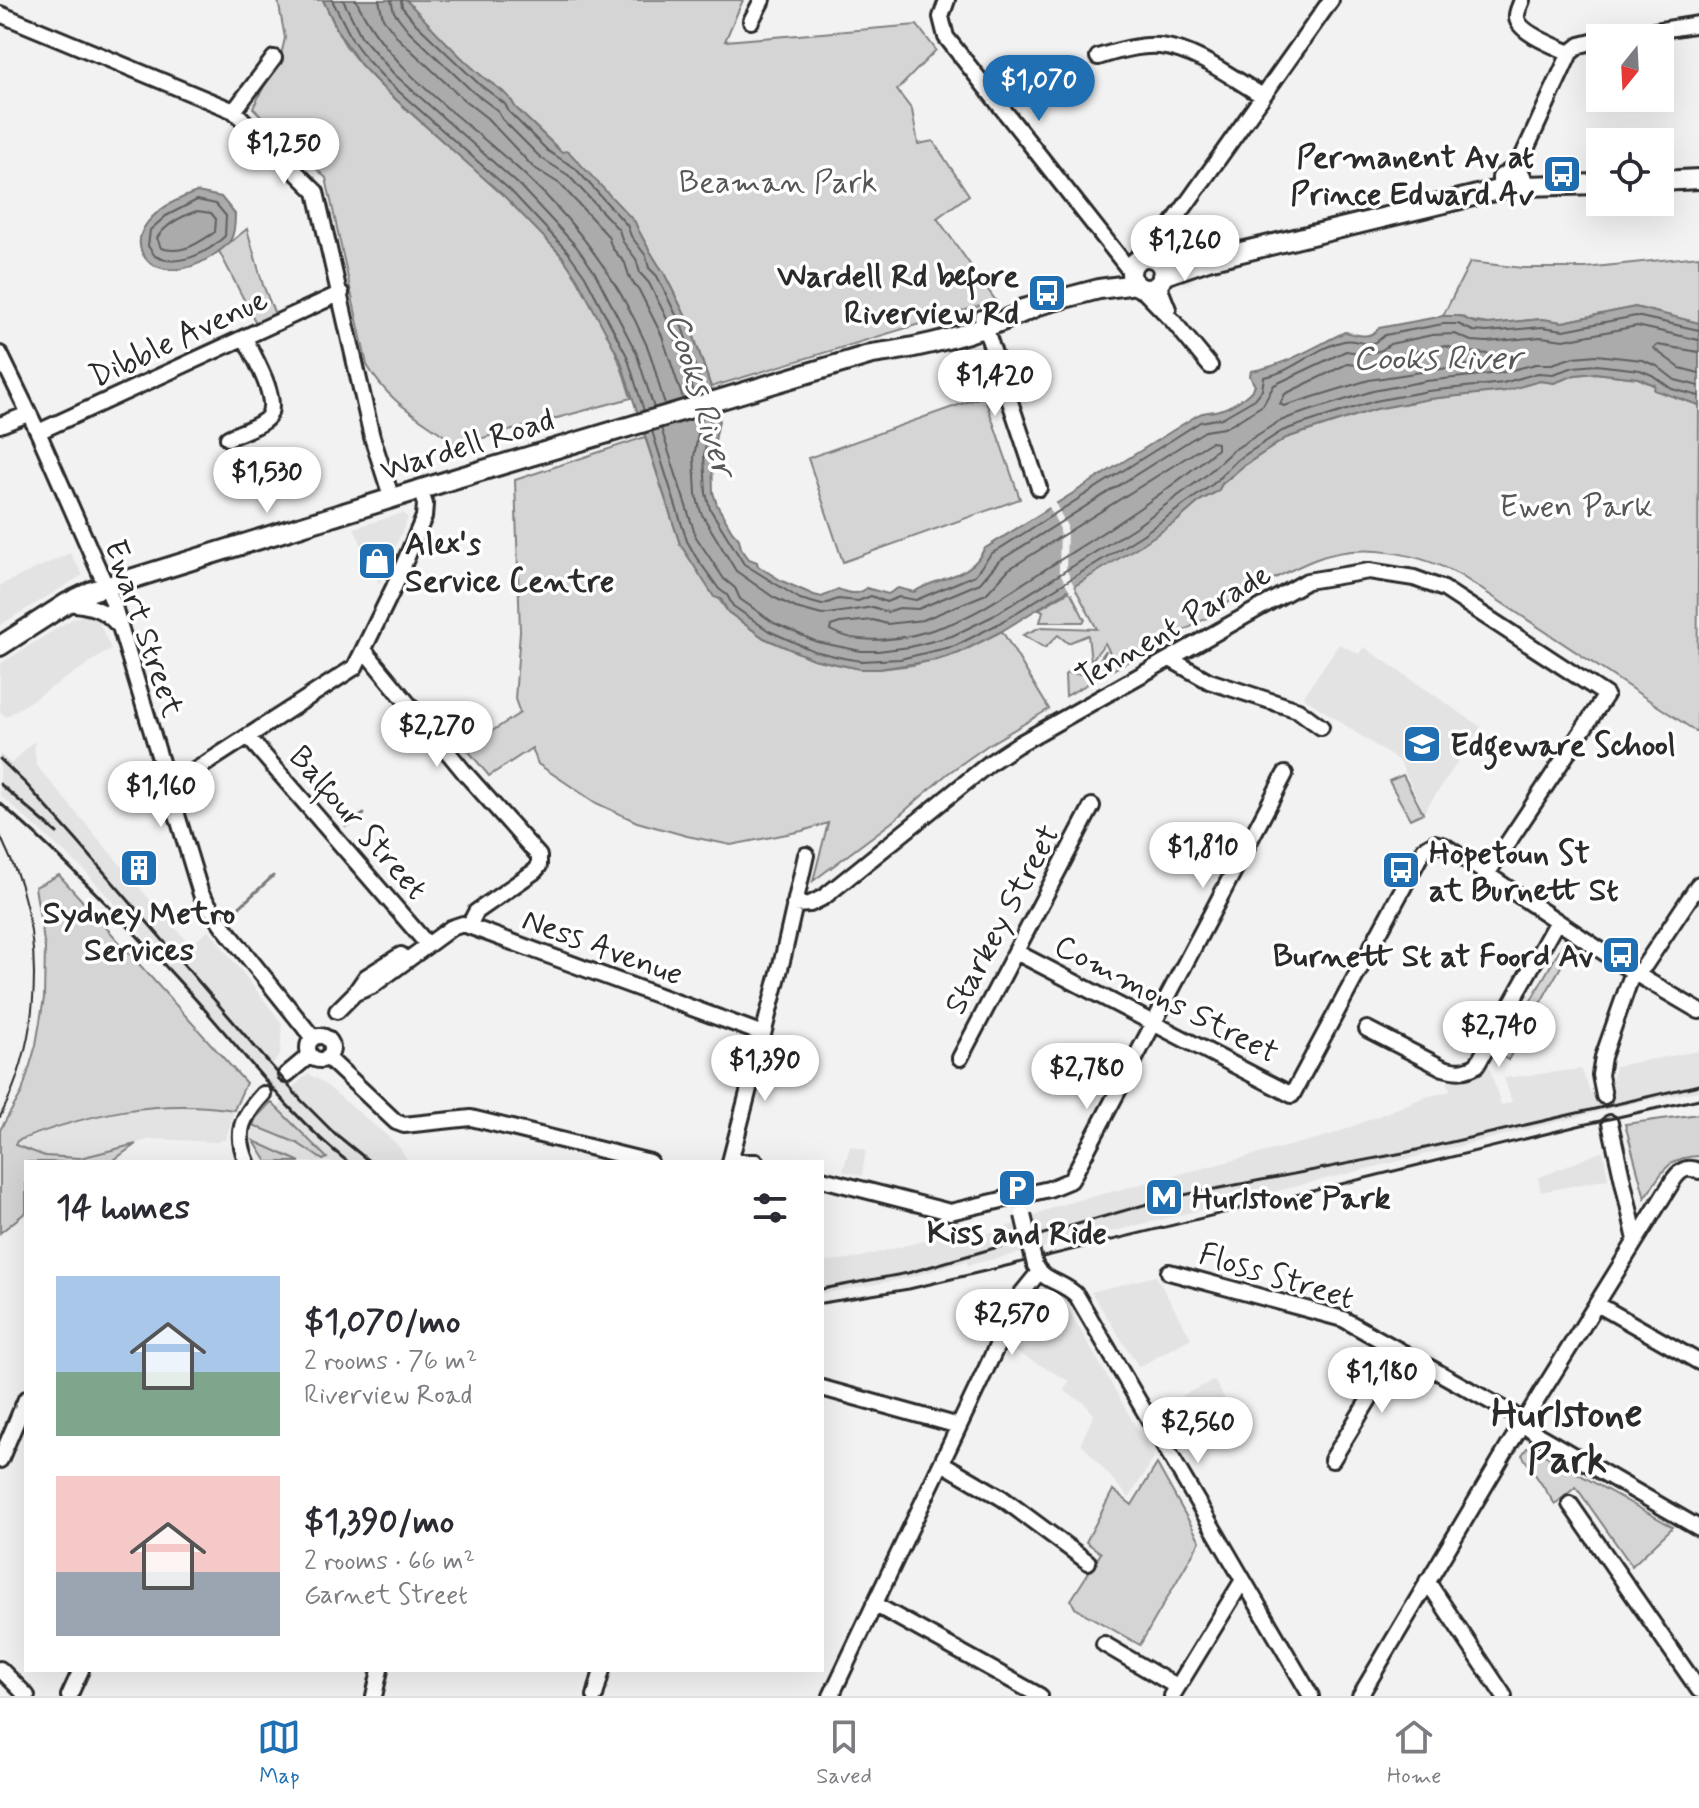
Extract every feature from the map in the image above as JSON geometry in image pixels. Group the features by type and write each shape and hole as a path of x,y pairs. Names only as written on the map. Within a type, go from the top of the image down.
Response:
{"main road":[{"path":"1520,179 1586,183"},
{"name":"Wardell Road","path":"0,646 67,603 107,587 638,423 872,354 896,351 985,327 1035,307 1146,272 1502,189 1513,196 1522,192 1520,179"},
{"path":"1674,180 1699,179"}],"street":[{"path":"751,21 762,0"},
{"path":"947,0 941,17 946,37 1096,225 1146,272 1173,321 1210,366"},
{"path":"1146,272 1173,223 1331,0"},
{"path":"1522,0 1517,14 1520,25 1570,53"},
{"path":"0,14 234,111 316,192 372,437 392,499"},
{"path":"1674,28 1699,24"},
{"path":"1520,179 1570,53 1586,44"},
{"path":"1098,57 1159,46 1191,54 1263,96"},
{"path":"234,111 274,58"},
{"name":"Dibble Avenue","path":"38,432 341,293"},
{"path":"985,327 1039,488"},
{"path":"228,438 262,422 272,402 245,338"},
{"name":"Ewart Street","path":"0,354 107,587 201,894 313,1038"},
{"path":"0,425 28,414"},
{"path":"168,788 355,667 424,517 425,504 420,490"},
{"name":"Tennent Parade","path":"794,905 810,904 824,897 1001,754 1307,581 1375,571 1414,578 1444,589 1606,695 1487,874"},
{"path":"67,603 95,607 120,627"},
{"path":"364,650 465,773 539,856 540,863 535,871 476,912 469,926"},
{"path":"1170,659 1209,681 1298,710 1321,727"},
{"name":"Balfour Street","path":"248,737 427,944"},
{"path":"824,1180 950,1212 1071,1180 1285,774"},
{"name":"Starkey Street","path":"960,1058 1092,806"},
{"name":"Commons Street","path":"1016,952 1292,1095 1424,849 1434,843 1445,846 1487,874"},
{"path":"731,1160 806,855"},
{"path":"1487,874 1636,974 1699,1011"},
{"path":"1604,1096 1600,1075 1603,1057 1630,980 1699,884"},
{"path":"1367,1029 1443,1068 1455,1072 1467,1071 1477,1065 1557,921"},
{"name":"Ness Avenue","path":"337,1011 355,993 372,986 454,926 469,926 763,1034"},
{"path":"321,1036 328,1039 331,1050 327,1057 316,1059 310,1055 308,1045 313,1038 321,1036"},
{"path":"286,1075 310,1055"},
{"path":"327,1057 396,1122 404,1125 471,1118 642,1160"},
{"path":"244,1160 239,1142 244,1121 263,1094"},
{"path":"1610,1123 1636,1240"},
{"path":"1360,1696 1523,1422 1678,1173 1695,1169"},
{"path":"1018,1196 1037,1269 1077,1296 1311,1696"},
{"path":"831,1696 1022,1293 1037,1269"},
{"name":"Floss Street","path":"1169,1272 1343,1319 1699,1528"},
{"path":"1597,1304 1699,1362"},
{"path":"1332,1460 1399,1350"},
{"path":"824,1389 959,1426"},
{"path":"0,1460 24,1404"},
{"path":"942,1463 1002,1498 1088,1562"},
{"path":"1570,1504 1699,1690"},
{"path":"1104,1644 1174,1691 1243,1580"},
{"path":"1427,1581 1504,1696"},
{"path":"874,1604 1040,1696"},
{"path":"0,1669 27,1696"},
{"path":"69,1696 80,1672"},
{"path":"374,1696 380,1672"},
{"path":"595,1696 601,1672"}],"shaded area":[{"path":"403,513 408,518 379,584 354,528"},
{"path":"70,553 83,575 0,625 0,585"},
{"path":"85,614 99,622 111,649 6,717 0,712 0,664 70,620"},
{"name":"Edgeware School","path":"1339,644 1359,654 1364,647 1481,727 1424,812 1400,762 1303,697"},
{"path":"34,741 36,765 156,907 191,945 209,930 282,1023 280,1055 273,1064 293,1087 308,1074 321,1081 397,1144 408,1160 323,1160 326,1158 276,1109 286,1101 111,900 83,869 0,795 0,754 11,764"},
{"path":"1699,1051 1699,1091 1643,1101 1078,1240 968,1265 966,1261 908,1278 824,1294 824,1262 857,1258 950,1234 966,1241 1056,1206 1331,1135 1425,1097 1451,1091 1447,1082 1461,1080 1488,1063 1501,1105 1512,1102 1504,1078 1581,1069 1591,1093 1610,1089 1615,1066"},
{"path":"180,1105 234,1110 226,1139 217,1142 152,1139 80,1158 45,1156 15,1144 54,1127 95,1115"},
{"path":"253,1125 297,1143 323,1160 296,1160 250,1139"},
{"path":"850,1146 866,1150 862,1176 843,1171"},
{"path":"1603,1151 1608,1179 1541,1192 1538,1178"},
{"path":"1156,1276 1191,1338 1139,1367 1091,1292"},
{"path":"1063,1300 1154,1458 1129,1498 1081,1443 1094,1414 1083,1402 1064,1391 1069,1381 1007,1347 1028,1305"},
{"path":"1214,1380 1227,1403 1175,1433 1159,1407"}],"green space":[{"path":"278,0 323,0 344,43 365,69 546,239 574,273 595,306 612,342 631,398 457,445 386,391 367,365 326,178 253,108 282,51 285,38"},
{"name":"Beaman Park","path":"406,0 743,0 725,41 917,25 936,50 897,90 912,110 918,144 933,141 969,195 937,218 996,301 711,387 690,325 635,222 505,94 463,59"},
{"path":"247,229 263,285 278,322 260,331 219,251"},
{"path":"1699,256 1699,323 1635,307 1563,322 1542,319 1488,324 1443,316 1470,262 1523,268 1585,268"},
{"name":"Ewen Park","path":"1595,373 1638,378 1655,386 1655,390 1699,405 1697,732 1463,577 1429,562 1390,552 1351,551 1314,560 1210,612 1212,615 1109,672 1111,655 1105,643 1091,661 1088,635 1068,643 1058,635 1045,648 1023,635 1041,627 1097,629 1074,586 1177,521 1201,500 1218,491 1242,467 1286,438 1376,409 1429,399 1505,391 1540,381 1554,383 1575,375"},
{"path":"984,396 1020,499 843,562 808,458"},
{"path":"645,437 680,544 728,612 764,638 813,659 860,669 879,669 913,665 959,653 1002,631 1049,709 988,745 947,774 892,822 813,881 828,823 731,845 637,822 596,803 538,764 532,748 489,776 466,748 520,713 515,699 520,631 515,480"},
{"path":"1070,591 1085,620 1040,622 1043,611 1039,609"},
{"path":"1106,650 1098,678 1066,696 1065,675 1089,675"},
{"path":"1403,775 1423,813 1410,819 1389,781"},
{"path":"59,875 246,1083 234,1110 150,1107 96,1116 17,1141 15,1145 45,1156 80,1158 136,1144 114,1160 24,1160 24,1214 0,1233 0,1130 22,1092 36,1045 44,998 45,948 35,887"},
{"path":"1564,942 1572,947 1508,1060 1500,1055"},
{"path":"271,1102 327,1158 323,1160 297,1143 253,1125"},
{"path":"1699,1114 1699,1156 1672,1163 1645,1198 1625,1124"},
{"path":"254,1141 296,1160 266,1160"},
{"path":"1527,1448 1673,1527 1632,1566 1576,1487 1555,1504 1522,1455"},
{"path":"1157,1464 1200,1541 1140,1645 1075,1608 1071,1600 1101,1553 1086,1542 1113,1490 1132,1505"}],"water":[{"name":"Cooks River","path":"323,0 406,0 561,152 568,151 635,222 690,325 720,415 712,456 713,492 717,505 749,559 782,581 814,595 822,597 838,589 856,593 866,588 888,594 898,588 914,592 962,572 978,559 984,549 1196,416 1226,408 1243,398 1255,386 1251,371 1288,360 1345,332 1368,335 1379,328 1443,316 1460,316 1475,323 1488,324 1542,319 1563,322 1635,307 1699,323 1699,405 1654,390 1655,385 1638,378 1595,373 1575,375 1554,383 1540,381 1505,391 1429,399 1376,409 1286,438 1242,467 1218,491 1201,500 1147,541 1002,631 959,653 937,660 879,669 860,669 813,659 764,638 728,612 721,599 714,597 680,544 620,359 578,280 562,256 505,197 361,65 339,33"},
{"path":"197,192 221,197 235,214 230,240 209,258 186,268 166,269 151,263 142,252 140,238 148,222 166,206"}],"pier":[{"path":"1054,501 1067,526 1066,569 1076,590 1071,593 1059,571 1060,529 1048,505"}],"waterway":[{"path":"346,826 364,814"},
{"path":"232,914 273,876"}],"tunnel":[{"path":"263,1094 286,1075"}],"tram line":[{"path":"0,835 19,880 28,915 34,974 29,1033 22,1062 0,1117"}],"railway":[{"path":"0,759 78,842 301,1100 368,1160"},
{"path":"0,784 57,833"},
{"path":"0,803 106,904 182,984 291,1109 346,1160"},
{"path":"824,1289 908,1273 1168,1198 1408,1152 1699,1085"},
{"path":"824,1303 909,1289 1699,1099"}],"place":[{"name":"Permanent Av at Prince Edward Av","path":"1562,174"},
{"name":"Wardell Rd before Riverview Rd","path":"1047,293"},
{"name":"Alex's Service Centre","path":"377,561"},
{"name":"Edgeware School","path":"1422,744"},
{"name":"Sydney Metro Services","path":"139,868"},
{"name":"Hopetoun St at Burnett St","path":"1401,870"},
{"name":"Burnett St at Foord Av","path":"1621,955"},
{"name":"Kiss and Ride","path":"1017,1188"},
{"name":"Hurlstone Park","path":"1164,1197"}],"district":[{"name":"Hurlstone Park","path":"1567,1435"}]}
